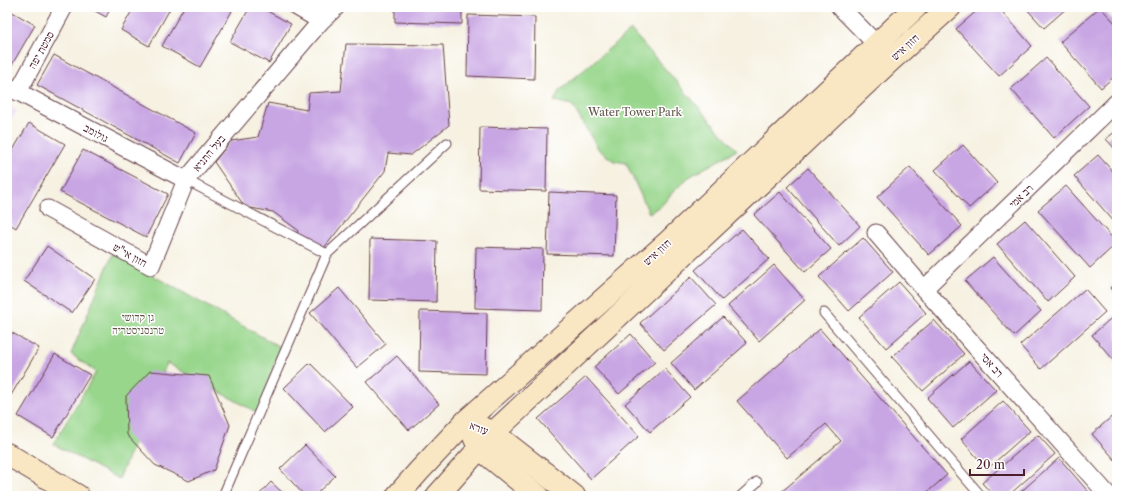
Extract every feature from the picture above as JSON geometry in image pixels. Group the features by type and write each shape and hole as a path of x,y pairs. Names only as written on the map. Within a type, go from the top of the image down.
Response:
{"street":[{"name":"סמטת יפה","path":"12,89 64,7"},
{"path":"297,7 321,21"},
{"name":"בעל התניא","path":"186,180 321,21 336,7"},
{"path":"840,7 891,60"},
{"name":"חזון איש","path":"397,496 419,470 466,421 669,241 916,7"},
{"name":"חזון איש","path":"437,496 486,440 891,60 950,7"},
{"name":"גולומב","path":"12,89 186,180"},
{"name":"רב אמי","path":"924,290 1117,102"},
{"name":"חזון אי\"ש","path":"48,209 151,266 186,180"},
{"name":"רב אסי","path":"876,232 924,290 1109,496"},
{"name":"עזרא","path":"466,421 486,440 538,496"},
{"name":"עזרא","path":"486,440 574,496"},
{"path":"7,454 78,496"}],"lane":[{"path":"223,496 327,254 447,143"},
{"name":"בעל התניא","path":"186,180 327,254"},
{"path":"824,313 981,496"},
{"path":"741,496 757,482"}],"shaded area":[{"path":"7,105 17,111 7,126"}],"green space":[{"name":"Water Tower Park","path":"631,30 737,150 689,177 662,205 649,213 626,163 614,161 599,150 572,105 554,101 559,91"},
{"name":"גן קדושי טרנסניסטריה","path":"113,253 280,347 258,413 167,363 119,479 53,444 96,372 71,354"}],"building":[{"path":"88,7 111,7 106,17"},
{"path":"134,7 171,7 149,46 121,30"},
{"path":"184,7 225,7 232,11 200,67 162,46"},
{"path":"250,7 260,7 291,24 269,63 230,42"},
{"path":"395,7 462,7 462,24 395,22"},
{"path":"981,7 998,7 1032,46 999,76 956,29"},
{"path":"1025,7 1068,7 1044,28"},
{"path":"1100,7 1117,25 1117,74 1101,88 1060,42"},
{"path":"7,9 35,25 10,68 7,66"},
{"path":"468,15 535,17 534,79 467,76"},
{"path":"346,44 443,45 449,125 411,155 388,153 385,171 324,248 297,234 298,230 273,212 245,207 214,162 231,141 258,137 268,103 307,110 309,93 341,91"},
{"path":"54,55 196,133 180,163 37,85"},
{"path":"1046,58 1089,106 1054,138 1011,89"},
{"path":"29,123 65,144 16,228 7,222 7,160"},
{"path":"480,127 547,129 546,191 479,189"},
{"path":"1117,130 1117,151 1106,139"},
{"path":"963,145 997,183 969,208 935,170"},
{"path":"83,150 168,194 146,237 60,192"},
{"path":"1098,155 1117,176 1117,225 1074,176"},
{"path":"910,167 962,226 929,255 877,197"},
{"path":"808,168 860,226 839,246 787,187"},
{"path":"1066,186 1117,243 1090,268 1038,210"},
{"path":"549,192 616,195 614,256 547,254"},
{"path":"780,192 831,249 805,272 754,215"},
{"path":"1025,220 1075,277 1048,302 997,244"},
{"path":"742,229 769,259 722,300 695,270"},
{"path":"863,238 893,272 849,311 819,277"},
{"path":"370,239 437,241 436,302 369,300"},
{"path":"47,246 95,279 72,313 24,281"},
{"path":"476,247 543,249 542,310 475,308"},
{"path":"993,257 1041,311 1014,336 965,281"},
{"path":"774,265 805,300 759,341 728,306"},
{"path":"691,277 716,305 664,350 640,323"},
{"path":"899,282 926,313 886,348 859,317"},
{"path":"1117,282 1117,296 1110,288"},
{"path":"339,288 386,344 357,368 310,313"},
{"path":"1085,289 1105,312 1041,369 1020,345"},
{"path":"420,311 487,313 486,374 419,372"},
{"path":"1117,313 1117,364 1092,335"},
{"path":"723,317 747,343 694,390 671,363"},
{"path":"934,320 964,354 923,391 892,357"},
{"path":"820,329 947,475 923,496 784,496 780,493 841,441 826,424 787,458 737,401"},
{"path":"7,330 39,348 7,402"},
{"path":"631,334 655,362 619,394 594,367"},
{"path":"55,354 90,375 53,437 18,416"},
{"path":"397,356 439,404 409,430 367,382"},
{"path":"969,361 996,390 953,428 927,398"},
{"path":"310,363 353,407 325,432 284,388"},
{"path":"665,369 690,397 650,432 625,404"},
{"path":"150,371 209,376 230,425 214,470 189,481 155,465 127,435 126,396"},
{"path":"586,377 639,436 591,479 538,419"},
{"path":"1003,401 1030,431 987,469 961,439"},
{"path":"1117,412 1117,462 1092,434"},
{"path":"1038,435 1055,454 1008,496 994,496 982,483"},
{"path":"305,445 335,476 314,496 305,496 280,469"},
{"path":"1059,458 1092,496 1016,496"},
{"path":"271,482 286,496 258,496"}]}
